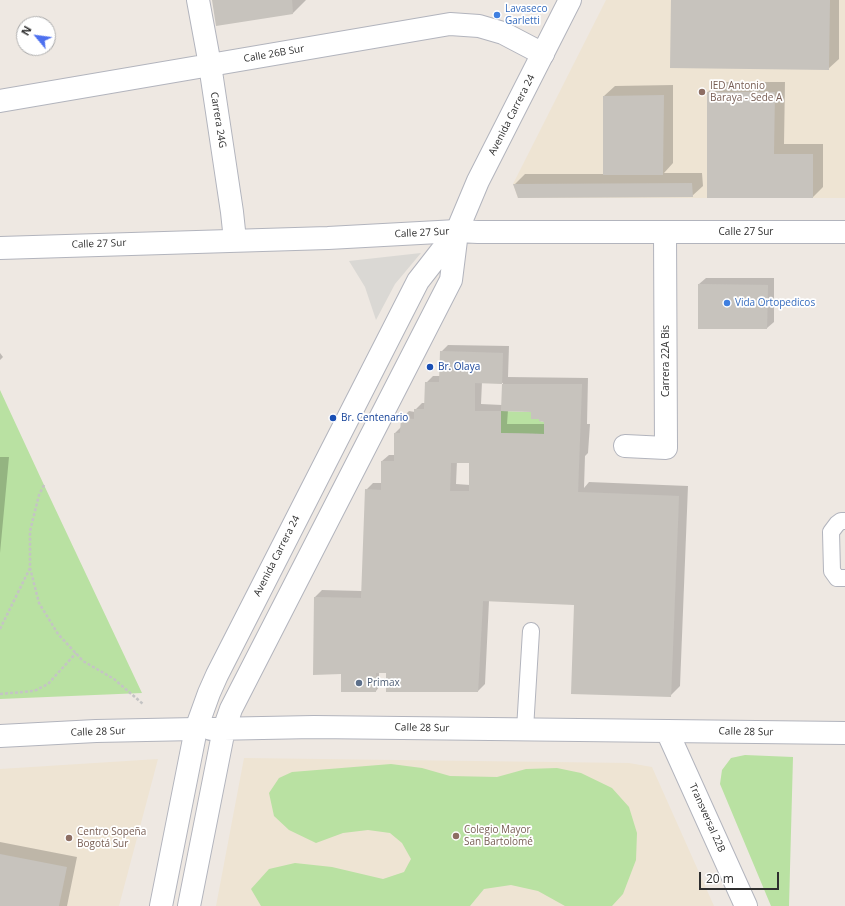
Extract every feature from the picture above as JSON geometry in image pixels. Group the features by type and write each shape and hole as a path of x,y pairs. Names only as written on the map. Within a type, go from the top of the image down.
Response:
{"main road":[{"name":"Carrera 24G","path":"198,0 210,65 235,240"},
{"name":"Avenida Carrera 24","path":"161,906 196,729 208,693 418,281 457,231 478,181 570,0"},
{"name":"Calle 26B Sur","path":"0,101 450,24 480,26 503,33 543,54"},
{"name":"Avenida Carrera 24","path":"189,906 224,729 230,709 451,280 457,231"},
{"name":"Calle 27 Sur","path":"0,248 328,238 457,231 845,232"},
{"name":"Carrera 22A Bis","path":"625,446 666,448 666,232"},
{"name":"Calle 28 Sur","path":"0,736 96,731 322,727 845,733"},
{"name":"Transversal 22B","path":"668,731 746,906"}],"lane":[{"path":"845,521 841,521 837,524 831,532 832,571 837,578 845,578"},
{"path":"525,729 531,631"}],"path":[{"path":"44,485 39,495 30,531 30,568 39,603 58,634 83,661 114,679 143,704"},
{"path":"0,629 30,568"},
{"path":"0,694 34,691 48,684 76,653"}],"shaded area":[{"name":"IED Antonio Baraya - Sede A","path":"606,0 845,0 845,198 518,198 513,184"},
{"path":"421,253 395,284 376,320 365,287 349,261"},
{"name":"Colegio Mayor San Bartolomé","path":"244,758 629,763 652,767 714,906 216,906"},
{"name":"Centro Sopeña Bogotá Sur","path":"158,759 119,906 0,906 0,769"}],"green space":[{"path":"0,390 44,485 142,693 0,699"},
{"path":"501,411 531,412 531,419 539,419 540,421 544,422 544,434 501,433"},
{"path":"745,755 793,757 789,906 771,906 720,784 722,770 731,758"},
{"name":"Colegio Mayor San Bartolomé","path":"391,764 422,768 450,776 497,777 526,769 557,768 581,773 612,788 629,807 637,833 636,860 623,894 612,906 565,906 538,891 511,885 484,889 470,906 261,906 251,889 269,869 295,863 332,867 383,879 404,872 411,859 402,843 390,833 368,830 343,833 316,843 289,830 274,816 269,793 279,778 292,772"}],"building":[{"path":"212,0 292,0 293,14 216,26"},
{"path":"671,0 830,0 829,70 670,68"},
{"path":"707,92 775,92 774,154 813,154 813,198 707,198"},
{"path":"664,95 663,175 603,175 603,96"},
{"path":"692,183 693,197 518,198 513,184"},
{"path":"698,284 768,285 767,329 698,329"},
{"path":"440,351 503,353 502,384 582,384 578,492 679,496 671,697 571,694 574,605 483,601 478,692 386,692 386,673 376,673 376,692 341,692 341,674 313,675 314,597 361,598 365,489 381,490 381,461 394,461 394,433 400,433 401,418 414,419 414,409 424,409 425,382 439,382","holes":["475,383 502,384 501,411 475,411","501,411 531,412 531,419 539,419 539,421 544,422 544,434 501,433","451,463 469,463 469,491 450,491"]},
{"path":"0,854 67,867 59,906 0,906"}],"place":[{"name":"Lavaseco Garletti","path":"497,15"},
{"name":"IED Antonio Baraya - Sede A","path":"702,92"},
{"name":"Vida Ortopedicos","path":"727,303"},
{"name":"Br. Olaya","path":"430,367"},
{"name":"Br. Centenario","path":"333,418"},
{"name":"Primax","path":"359,683"},
{"name":"Colegio Mayor San Bartolomé","path":"456,836"},
{"name":"Centro Sopeña Bogotá Sur","path":"69,838"}]}
